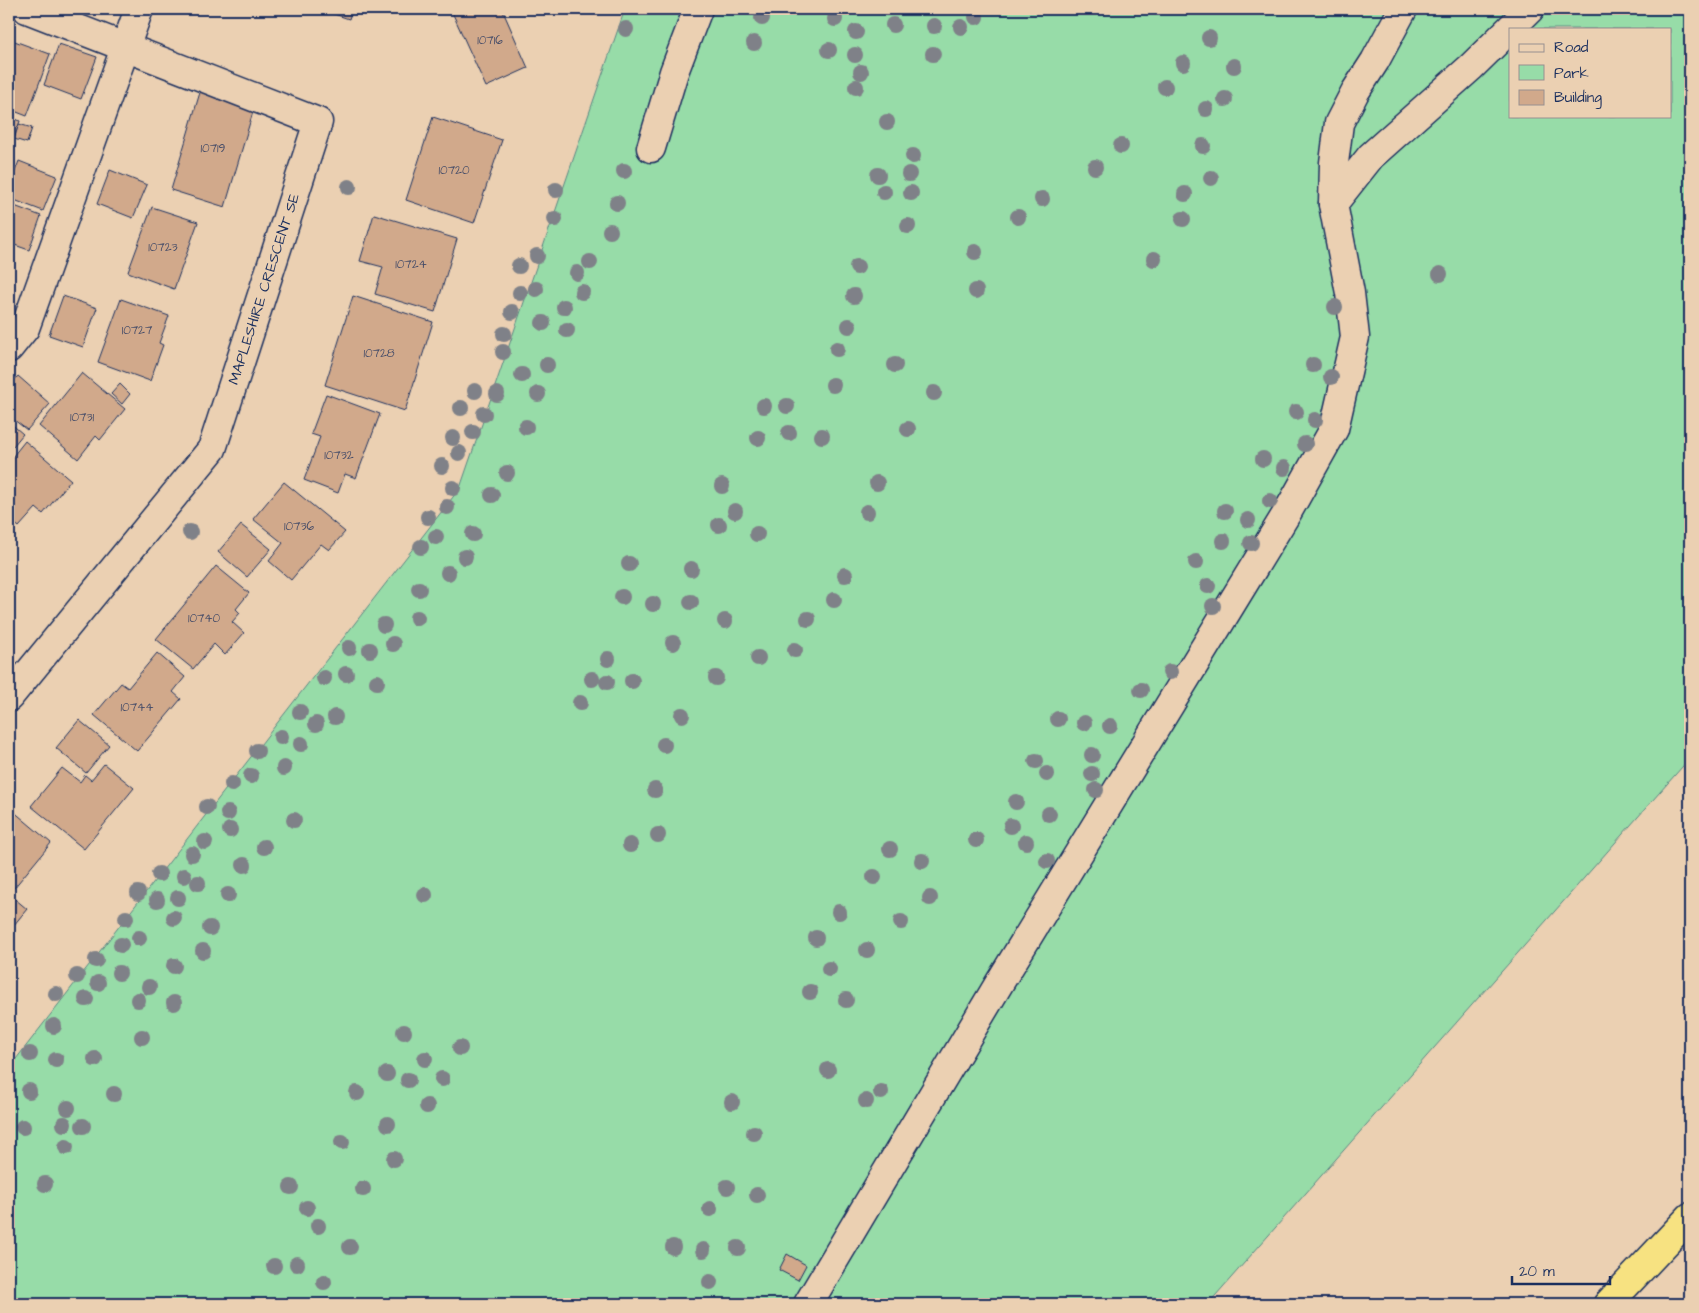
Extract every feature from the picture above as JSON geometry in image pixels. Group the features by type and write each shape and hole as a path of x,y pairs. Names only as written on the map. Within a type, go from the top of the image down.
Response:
{"highway":[{"path":"1608,1304 1690,1217"}],"street":[{"name":"MAPLESHIRE CRESCENT SE","path":"9,697 212,449 318,122 27,9"},
{"path":"9,348 25,328 139,9"},
{"path":"651,148 674,72 698,9"},
{"path":"808,1304 1000,982 1288,513 1334,429 1356,337 1350,293 1333,204 1334,164 1339,123 1403,9"},
{"path":"1511,28 1530,9"},
{"path":"1333,204 1371,156 1471,67 1509,30"}],"green space":[{"path":"625,9 1690,9 1690,758 1208,1304 9,1304 9,1068 460,488"}],"building":[{"path":"319,9 352,9 349,19"},
{"path":"370,9 391,9 389,15"},
{"path":"461,9 502,9 528,68 486,87 452,12"},
{"path":"9,39 50,54 27,116 9,109"},
{"path":"59,44 97,57 81,99 44,85"},
{"path":"201,89 255,105 225,207 171,190"},
{"path":"9,116 20,121 9,151"},
{"path":"433,117 502,140 474,223 406,200"},
{"path":"19,124 32,128 27,143 14,139"},
{"path":"19,161 57,176 43,211 9,198 9,187"},
{"path":"110,170 147,185 133,218 97,204"},
{"path":"9,204 41,216 29,250 9,243"},
{"path":"152,207 198,222 174,289 128,272"},
{"path":"374,214 457,239 435,312 375,294 383,267 360,261"},
{"path":"63,296 97,308 83,347 49,335"},
{"path":"353,296 433,322 405,411 325,385"},
{"path":"121,299 169,316 159,343 163,345 150,381 98,362"},
{"path":"82,373 125,409 100,440 96,436 78,459 39,426"},
{"path":"18,376 50,404 27,430 9,416 9,386"},
{"path":"120,384 130,394 122,404 111,394"},
{"path":"326,394 380,414 356,478 345,474 338,493 304,480 320,437 311,434"},
{"path":"9,422 23,434 9,451"},
{"path":"25,441 71,480 43,514 36,508 19,527 9,519 9,461"},
{"path":"284,482 345,532 329,550 321,544 291,580 269,561 283,543 253,519"},
{"path":"241,525 271,549 247,577 218,552"},
{"path":"216,566 249,593 236,609 240,613 232,622 244,633 225,655 214,644 193,669 156,639"},
{"path":"157,653 185,677 173,692 181,699 137,751 94,715 121,683 128,688"},
{"path":"79,720 109,745 86,773 56,748"},
{"path":"104,764 134,788 84,849 31,806 62,768 80,782 85,775 91,780"},
{"path":"12,810 51,843 9,894 9,814"},
{"path":"9,894 27,909 9,931"},
{"path":"787,1254 806,1265 798,1280 779,1270"}]}
